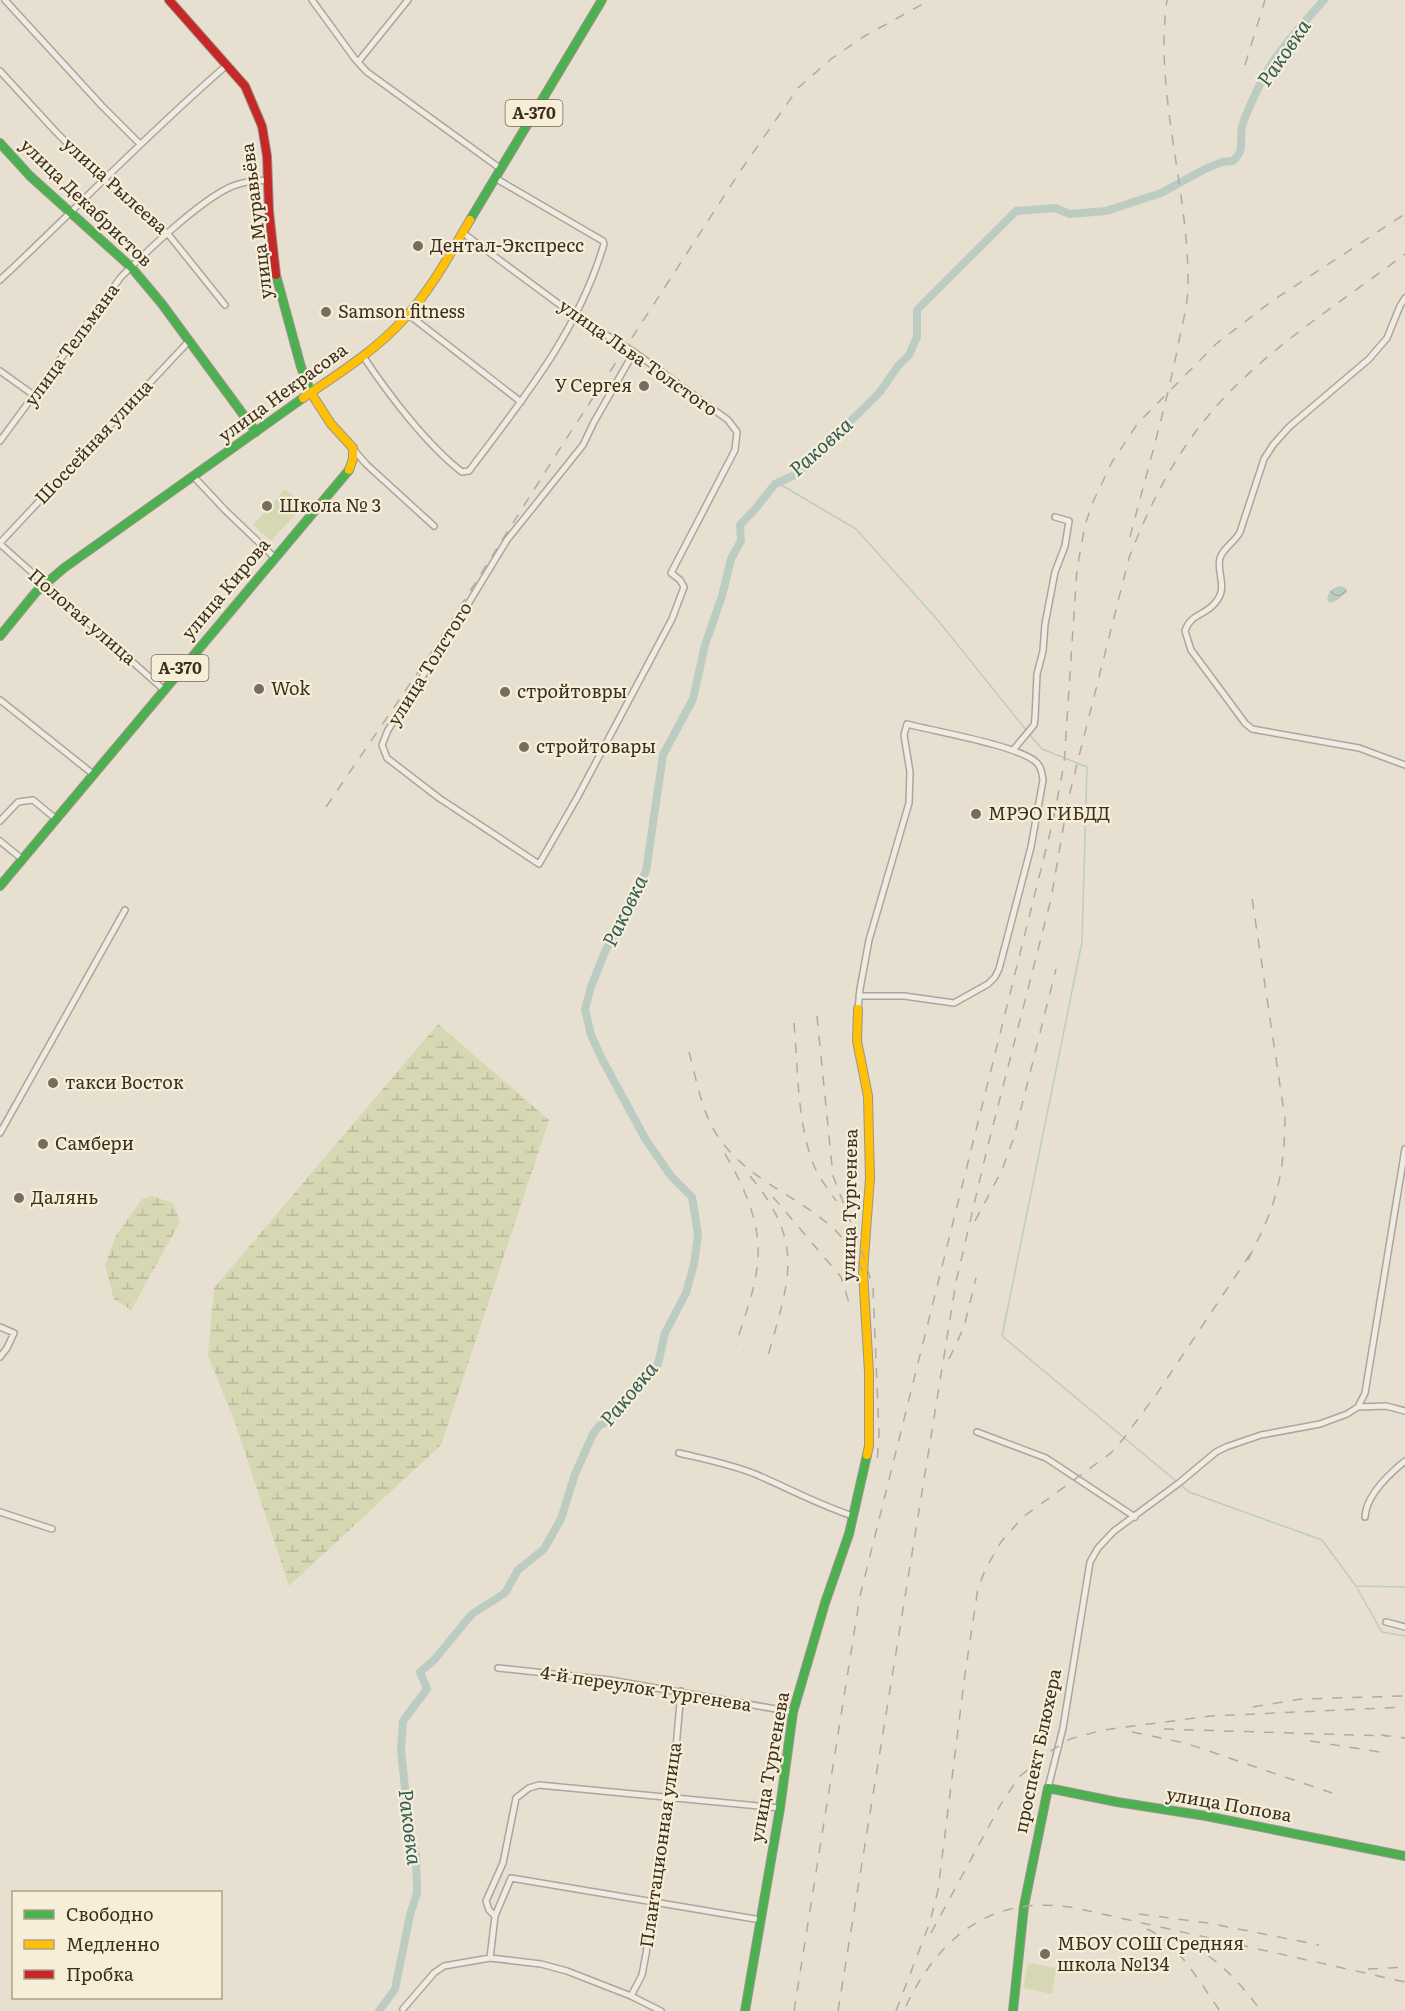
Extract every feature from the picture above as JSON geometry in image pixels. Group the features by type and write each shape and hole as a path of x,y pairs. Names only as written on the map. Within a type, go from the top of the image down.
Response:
{"main road":[{"name":"улица Муравьёва","path":"169,0 245,86 262,126 267,156 276,278 298,358 311,393 331,424 353,448"},
{"name":"улица Некрасова","path":"0,636 44,584 363,356 389,336 409,315 426,293 602,0"},
{"name":"улица Декабристов","path":"0,143 30,176 70,214 131,267 256,432"},
{"name":"улица Кирова","path":"0,886 350,468 353,448"},
{"name":"улица Тургенева","path":"745,2011 780,1808 793,1713 853,1516 869,1446 869,1372 863,1272 870,1178 868,1096 857,1041 858,1009"},
{"name":"улица Попова","path":"1048,1788 1206,1816 1405,1856"},
{"name":"проспект Блюхера","path":"1012,2011 1025,1900 1048,1788"}],"street":[{"path":"5,0 68,71 140,144"},
{"path":"312,0 367,72 501,168"},
{"path":"358,62 408,0"},
{"path":"1,277 227,64"},
{"name":"улица Рылеева","path":"0,71 103,179 168,234 225,305"},
{"path":"363,356 383,386 442,456 462,472 469,471 521,402 566,336 603,243 495,178"},
{"name":"улица Тельмана","path":"0,441 121,277 131,267 221,192 238,184 267,180"},
{"name":"улица Льва Толстого","path":"462,233 575,316 634,352 728,420 737,432 735,450 672,573 684,587 672,619 577,798 539,864"},
{"path":"1405,298 1387,338 1369,359 1282,434 1264,459 1240,532 1221,555 1219,568 1223,586 1216,603 1195,616 1186,626 1186,636 1191,650 1245,723 1252,729 1359,748 1405,765"},
{"path":"409,315 521,402"},
{"name":"Шоссейная улица","path":"0,543 189,341"},
{"name":"улица Толстого","path":"539,864 439,798 387,758 382,745 388,730 448,637 496,556 583,445 634,352"},
{"path":"0,371 35,396"},
{"path":"353,448 366,464 434,526"},
{"path":"194,477 274,557"},
{"path":"859,996 904,996 954,1003 988,984 999,969 1031,847 1043,780 1042,771 1036,762 1014,749 1034,725 1037,674 1043,651 1045,624 1055,572 1069,532 1070,521 1055,517"},
{"name":"Пологая улица","path":"0,543 163,689"},
{"path":"0,700 93,774"},
{"name":"улица Тургенева","path":"858,1009 869,940 909,803 910,772 904,735 907,724 1014,749"},
{"path":"0,821 18,802 33,800 56,819"},
{"path":"0,841 22,859"},
{"path":"0,1134 124,910"},
{"path":"1405,1149 1365,1393 1358,1407 1386,1406 1405,1411"},
{"path":"0,1328 14,1333 0,1357"},
{"name":"проспект Блюхера","path":"1048,1788 1064,1728 1090,1562 1098,1548 1114,1531 1226,1446 1262,1435 1320,1424 1347,1414 1358,1407"},
{"path":"977,1432 1046,1458 1135,1517"},
{"path":"679,1453 715,1461 755,1474 822,1506 853,1516"},
{"path":"1365,1517 1366,1506 1372,1496 1394,1470 1405,1461"},
{"path":"0,1521 2,1512 52,1529"},
{"path":"1386,1622 1405,1627"},
{"name":"4-й переулок Тургенева","path":"498,1668 610,1680 793,1713"},
{"name":"Плантационная улица","path":"631,1996 642,1975 669,1796 681,1691"},
{"path":"495,1916 489,1910 486,1901 503,1863 516,1798 521,1793 539,1785 780,1808"},
{"path":"490,1958 495,1916 511,1878 761,1920"},
{"path":"403,2009 434,1972 444,1966 490,1958 549,1966 631,1996 661,2011"}],"green space":[{"path":"285,489 304,505 271,541 253,525"},
{"path":"438,1024 549,1120 441,1445 289,1586 236,1425 208,1355 214,1288"},
{"path":"152,1196 173,1203 180,1222 131,1310 114,1299 105,1265 116,1236 142,1199"},
{"path":"1028,1963 1056,1968 1052,1994 1023,1988"}],"water":[{"path":"1340,586 1346,588 1347,592 1330,603 1327,600 1330,592"}],"waterway":[{"name":"Раковка","path":"379,2011 395,1989 410,1915 417,1893 416,1854 410,1837 401,1750 403,1721 427,1689 420,1672 434,1660 472,1614 505,1593 518,1570 544,1549 561,1519 575,1474 593,1434 599,1426 610,1420 658,1364 665,1333 686,1293 694,1264 698,1234 692,1197 671,1176 646,1140 603,1061 591,1035 585,1009 606,949 623,921 646,871 663,755 693,699 705,645 722,596 731,559 741,541 740,525 775,484 797,474 880,392 898,366 909,355 917,337 917,310 1016,211 1055,208 1070,214 1106,211 1161,193 1205,169 1222,162 1233,161 1241,148 1242,127 1246,116 1268,69 1290,38 1324,0"},
{"path":"778,483 856,529 936,618 1027,731"},
{"path":"1030,735 1042,749 1087,767 1082,942 1002,1336 1176,1481"},
{"path":"1180,1484 1189,1492 1322,1540 1356,1586 1405,1587"},
{"path":"1357,1588 1382,1632 1405,1636"}],"railway":[{"path":"326,807 431,653 559,450 741,170 798,88 831,59 863,37 930,0"},
{"path":"1130,537 1172,375 1188,289 1187,245 1165,69 1164,35 1167,0"},
{"path":"1245,65 1265,0"},
{"path":"794,2011 860,1596 1053,821 1064,764 1077,569 1085,525 1112,462 1138,423 1216,344 1272,301 1405,214"},
{"path":"838,2011 956,1282 987,1149 1051,899 1068,800 1129,558 1143,523 1169,473 1189,441 1221,401 1245,377 1296,334 1405,254"},
{"path":"1248,1260 1265,1224 1276,1192 1283,1159 1285,1119 1252,898"},
{"path":"975,1221 1002,1170 1014,1137 1056,969"},
{"path":"817,1016 833,1176 864,1257 873,1288 879,1433 877,1464"},
{"path":"794,1023 799,1098 805,1136 816,1170 836,1201"},
{"path":"689,1052 707,1116 729,1151 757,1176 805,1207 835,1230 851,1250 863,1272"},
{"path":"725,1154 751,1208 758,1253 756,1278 736,1345"},
{"path":"750,1176 768,1200 786,1243 788,1263 786,1283 768,1356"},
{"path":"773,1197 841,1277 850,1306"},
{"path":"896,2011 930,1922 938,1890 965,1674 978,1588 986,1568 1001,1542 1023,1517 1111,1453 1124,1438 1160,1389 1251,1253"},
{"path":"949,1359 964,1327 976,1278"},
{"path":"1253,1707 1301,1699 1405,1696"},
{"path":"931,1933 1001,1804 1019,1777 1049,1752 1070,1739 1103,1730 1211,1716 1405,1707"},
{"path":"1164,1729 1387,1736"},
{"path":"1132,1732 1185,1743 1332,1793"},
{"path":"1381,1735 1405,1738"},
{"path":"1310,1741 1386,1753"},
{"path":"906,2006 920,1980 936,1958 954,1939 975,1924 997,1913 1022,1907 1050,1905 1080,1909 1405,1982"},
{"path":"1139,1914 1208,1923 1319,1945"},
{"path":"1147,1929 1169,1943 1179,1954 1220,2011"},
{"path":"1174,1936 1212,1958 1243,1988 1261,2011"},
{"path":"1368,1969 1405,1967"}],"traffic: fast":[{"path":"470,220 602,0"},
{"path":"0,143 30,176 131,267 162,304 256,432"},
{"path":"276,275 301,367 311,393"},
{"path":"0,636 36,592 64,568 303,398"},
{"path":"0,886 349,470"},
{"path":"745,2011 780,1808 793,1712 825,1603 849,1534 867,1455"},
{"path":"1013,2011 1024,1906 1048,1788 1206,1816 1405,1856"}],"traffic: slow":[{"path":"303,398 369,352 393,331 414,308 431,284 470,220"},
{"path":"311,393 331,424 353,448 353,459 349,470"},
{"path":"858,1009 857,1041 868,1096 870,1178 863,1272 869,1372 867,1455"}],"traffic: jam":[{"path":"169,0 245,86 262,126 267,156 269,211 276,275"}],"place":[{"name":"Дентал-Экспресс","path":"418,246"},
{"name":"Samson fitness","path":"326,312"},
{"name":"У Сергея","path":"644,386"},
{"name":"Школа № 3","path":"267,506"},
{"name":"Wok","path":"259,689"},
{"name":"стройтовры","path":"505,692"},
{"name":"стройтовары","path":"524,747"},
{"name":"МРЭО ГИБДД","path":"976,814"},
{"name":"такси Восток","path":"53,1083"},
{"name":"Самбери","path":"43,1144"},
{"name":"Далянь","path":"19,1198"},
{"name":"МБОУ СОШ Средняя школа №134","path":"1045,1954"}]}
